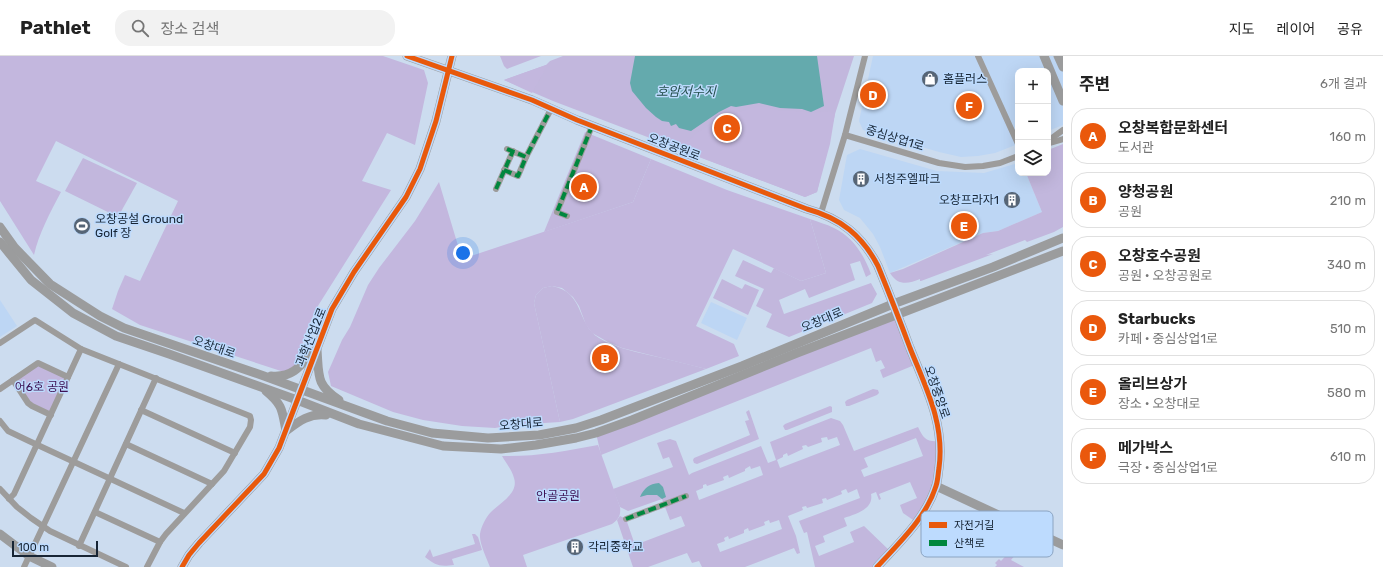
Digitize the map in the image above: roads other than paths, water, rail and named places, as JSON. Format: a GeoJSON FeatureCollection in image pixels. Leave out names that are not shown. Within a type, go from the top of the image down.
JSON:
{"type":"FeatureCollection","features":[{"type":"Feature","properties":{"kind":"main road","name":"오창공원로"},"geometry":{"type":"LineString","coordinates":[[407,56],[532,100],[592,126],[807,209],[821,213],[852,231],[868,247],[878,266],[893,304]]}},
{"type":"Feature","properties":{"kind":"main road","name":"과학산업2로"},"geometry":{"type":"LineString","coordinates":[[182,567],[189,555],[199,543],[264,474],[279,448],[332,310],[354,272],[399,208],[420,169],[436,121],[452,56]]}},
{"type":"Feature","properties":{"kind":"main road"},"geometry":{"type":"LineString","coordinates":[[1044,56],[1063,101]]}},
{"type":"Feature","properties":{"kind":"main road"},"geometry":{"type":"LineString","coordinates":[[1058,56],[1063,68]]}},
{"type":"Feature","properties":{"kind":"main road","name":"오창대로"},"geometry":{"type":"LineString","coordinates":[[0,227],[15,248],[50,284],[100,316],[129,329],[399,425],[446,435],[495,438],[515,438],[551,433],[601,420],[641,406],[893,304],[993,267],[1063,238]]}},
{"type":"Feature","properties":{"kind":"main road","name":"오창대로"},"geometry":{"type":"LineString","coordinates":[[0,242],[32,280],[72,313],[116,336],[297,400],[359,424],[443,446],[501,449],[536,445],[583,436],[610,428],[1063,250]]}},
{"type":"Feature","properties":{"kind":"main road","name":"오창중앙로"},"geometry":{"type":"LineString","coordinates":[[893,304],[937,419],[940,441],[940,457],[936,486],[923,511]]}},
{"type":"Feature","properties":{"kind":"main road"},"geometry":{"type":"LineString","coordinates":[[264,376],[278,377],[294,371],[301,366],[317,346]]}},
{"type":"Feature","properties":{"kind":"main road"},"geometry":{"type":"LineString","coordinates":[[317,346],[321,384],[330,394],[352,409]]}},
{"type":"Feature","properties":{"kind":"main road"},"geometry":{"type":"LineString","coordinates":[[262,388],[281,406],[286,430],[308,416],[318,414],[337,416]]}},
{"type":"Feature","properties":{"kind":"main road"},"geometry":{"type":"LineString","coordinates":[[936,486],[990,511]]}},
{"type":"Feature","properties":{"kind":"main road","name":"오창중앙로"},"geometry":{"type":"LineString","coordinates":[[877,567],[918,521],[921,515]]}},
{"type":"Feature","properties":{"kind":"main road"},"geometry":{"type":"LineString","coordinates":[[0,534],[29,556],[52,567]]}},
{"type":"Feature","properties":{"kind":"main road"},"geometry":{"type":"LineString","coordinates":[[1053,540],[1063,545]]}},
{"type":"Feature","properties":{"kind":"street"},"geometry":{"type":"LineString","coordinates":[[821,213],[845,135],[865,56]]}},
{"type":"Feature","properties":{"kind":"street"},"geometry":{"type":"LineString","coordinates":[[978,56],[1016,140]]}},
{"type":"Feature","properties":{"kind":"street"},"geometry":{"type":"LineString","coordinates":[[504,170],[518,176],[526,157],[551,109]]}},
{"type":"Feature","properties":{"kind":"street"},"geometry":{"type":"LineString","coordinates":[[566,216],[556,212],[592,126]]}},
{"type":"Feature","properties":{"kind":"street"},"geometry":{"type":"LineString","coordinates":[[1050,140],[1063,130]]}},
{"type":"Feature","properties":{"kind":"street","name":"중심상업1로"},"geometry":{"type":"LineString","coordinates":[[845,135],[939,163],[965,167],[1000,163],[1015,157]]}},
{"type":"Feature","properties":{"kind":"street"},"geometry":{"type":"LineString","coordinates":[[1051,141],[1063,139]]}},
{"type":"Feature","properties":{"kind":"street"},"geometry":{"type":"LineString","coordinates":[[496,189],[510,150],[526,157]]}},
{"type":"Feature","properties":{"kind":"street"},"geometry":{"type":"LineString","coordinates":[[0,343],[34,320],[81,349],[250,416],[250,427],[224,470],[184,513],[160,542],[147,567]]}},
{"type":"Feature","properties":{"kind":"street"},"geometry":{"type":"LineString","coordinates":[[9,499],[14,494],[81,349]]}},
{"type":"Feature","properties":{"kind":"street"},"geometry":{"type":"LineString","coordinates":[[0,389],[38,364],[68,377]]}},
{"type":"Feature","properties":{"kind":"street"},"geometry":{"type":"LineString","coordinates":[[24,567],[119,364]]}},
{"type":"Feature","properties":{"kind":"street"},"geometry":{"type":"LineString","coordinates":[[79,546],[156,378]]}},
{"type":"Feature","properties":{"kind":"street"},"geometry":{"type":"LineString","coordinates":[[13,380],[28,403],[51,415]]}},
{"type":"Feature","properties":{"kind":"street"},"geometry":{"type":"LineString","coordinates":[[141,410],[235,453]]}},
{"type":"Feature","properties":{"kind":"street"},"geometry":{"type":"LineString","coordinates":[[0,421],[8,431],[184,513]]}},
{"type":"Feature","properties":{"kind":"street"},"geometry":{"type":"LineString","coordinates":[[126,444],[212,484]]}},
{"type":"Feature","properties":{"kind":"street"},"geometry":{"type":"LineString","coordinates":[[0,489],[30,518],[43,527],[79,546],[126,567]]}},
{"type":"Feature","properties":{"kind":"street"},"geometry":{"type":"LineString","coordinates":[[626,519],[686,496]]}},
{"type":"Feature","properties":{"kind":"street"},"geometry":{"type":"LineString","coordinates":[[95,512],[160,542]]}},
{"type":"Feature","properties":{"kind":"water","name":"호암저수지"},"geometry":{"type":"Polygon","coordinates":[[[635,56],[817,56],[824,106],[811,112],[802,109],[780,108],[759,103],[736,107],[731,106],[719,112],[691,131],[679,128],[676,124],[671,126],[669,122],[662,121],[656,117],[646,108],[632,91],[630,83],[635,56]]]}},
{"type":"Feature","properties":{"kind":"water"},"geometry":{"type":"Polygon","coordinates":[[[659,483],[663,487],[666,497],[662,499],[657,495],[647,495],[640,497],[647,487],[652,484],[659,483]]]}},
{"type":"Feature","properties":{"kind":"place","name":"홈플러스"},"geometry":{"type":"Point","coordinates":[930,79]}},
{"type":"Feature","properties":{"kind":"place","name":"Starbucks"},"geometry":{"type":"Point","coordinates":[873,95]}},
{"type":"Feature","properties":{"kind":"place","name":"메가박스"},"geometry":{"type":"Point","coordinates":[969,106]}},
{"type":"Feature","properties":{"kind":"place","name":"오창호수공원"},"geometry":{"type":"Point","coordinates":[727,128]}},
{"type":"Feature","properties":{"kind":"place","name":"서청주엘파크"},"geometry":{"type":"Point","coordinates":[861,179]}},
{"type":"Feature","properties":{"kind":"place","name":"오창복합문화센터"},"geometry":{"type":"Point","coordinates":[584,187]}},
{"type":"Feature","properties":{"kind":"place","name":"오창프라자1"},"geometry":{"type":"Point","coordinates":[1012,200]}},
{"type":"Feature","properties":{"kind":"place","name":"오창공설 Ground Golf 장"},"geometry":{"type":"Point","coordinates":[82,226]}},
{"type":"Feature","properties":{"kind":"place","name":"올리브상가"},"geometry":{"type":"Point","coordinates":[964,226]}},
{"type":"Feature","properties":{"kind":"place","name":"양청공원"},"geometry":{"type":"Point","coordinates":[605,358]}},
{"type":"Feature","properties":{"kind":"place","name":"각리중학교"},"geometry":{"type":"Point","coordinates":[575,547]}},
{"type":"Feature","properties":{"kind":"park label","name":"어6호 공원"},"geometry":{"type":"Point","coordinates":[42,387]}},
{"type":"Feature","properties":{"kind":"park label","name":"안골공원"},"geometry":{"type":"Point","coordinates":[558,496]}}]}
